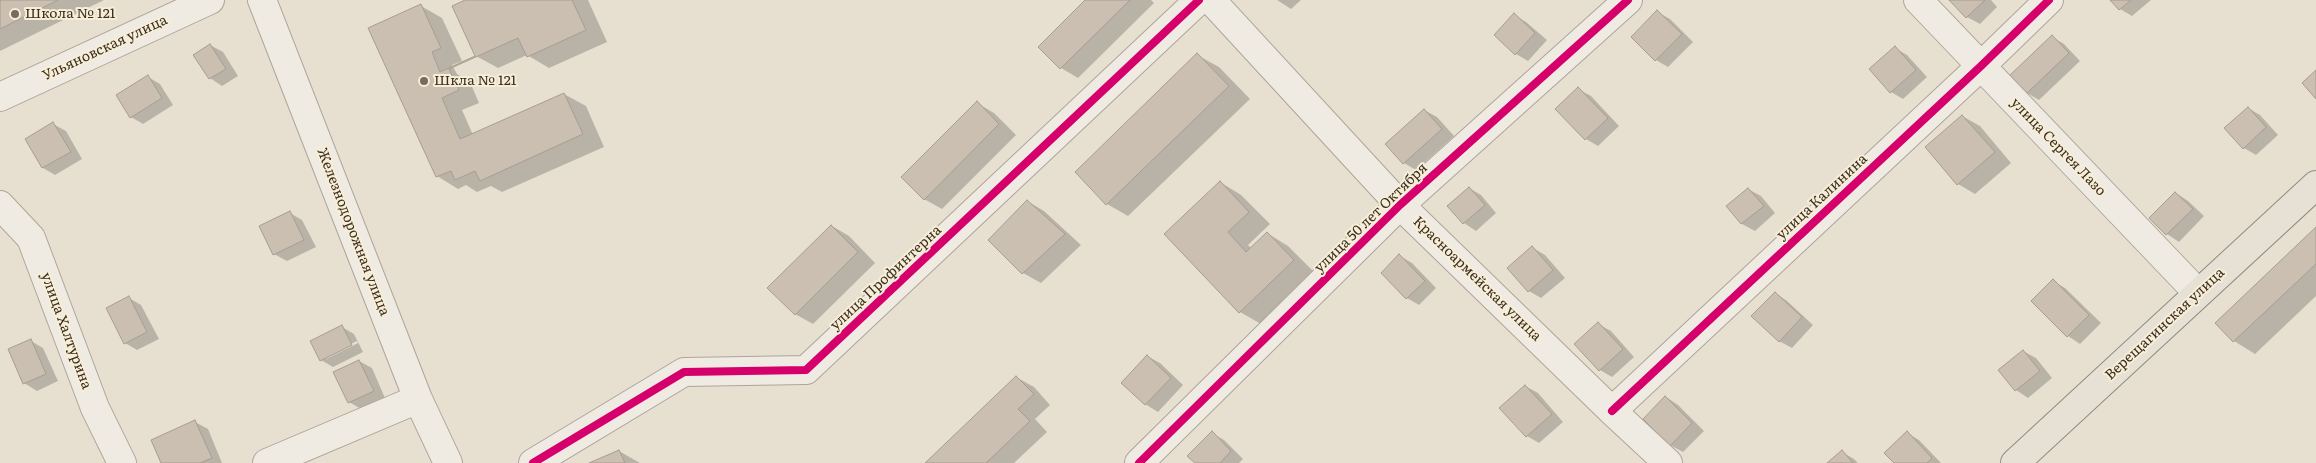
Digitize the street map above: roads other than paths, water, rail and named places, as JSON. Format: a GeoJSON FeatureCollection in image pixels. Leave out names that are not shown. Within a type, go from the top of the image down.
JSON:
{"type":"FeatureCollection","features":[{"type":"Feature","properties":{"kind":"main road","name":"Верещагинская улица"},"geometry":{"type":"LineString","coordinates":[[2015,463],[2316,185]]}},
{"type":"Feature","properties":{"kind":"street","name":"Ульяновская улица"},"geometry":{"type":"LineString","coordinates":[[0,97],[210,0]]}},
{"type":"Feature","properties":{"kind":"street","name":"Железнодорожная улица"},"geometry":{"type":"LineString","coordinates":[[262,0],[418,399],[448,463]]}},
{"type":"Feature","properties":{"kind":"street","name":"улица Профинтерна"},"geometry":{"type":"LineString","coordinates":[[533,463],[684,372],[806,370],[1199,0]]}},
{"type":"Feature","properties":{"kind":"street","name":"Красноармейская улица"},"geometry":{"type":"LineString","coordinates":[[1211,0],[1400,205],[1612,412],[1668,463]]}},
{"type":"Feature","properties":{"kind":"street","name":"улица 50 лет Октября"},"geometry":{"type":"LineString","coordinates":[[1139,463],[1400,205],[1628,0]]}},
{"type":"Feature","properties":{"kind":"street","name":"улица Сергея Лазо"},"geometry":{"type":"LineString","coordinates":[[1918,0],[2198,293]]}},
{"type":"Feature","properties":{"kind":"street","name":"улица Калинина"},"geometry":{"type":"LineString","coordinates":[[1612,412],[2049,0]]}},
{"type":"Feature","properties":{"kind":"street","name":"улица Халтурина"},"geometry":{"type":"LineString","coordinates":[[0,205],[31,238],[95,408],[122,463]]}},
{"type":"Feature","properties":{"kind":"street"},"geometry":{"type":"LineString","coordinates":[[267,463],[418,399]]}},
{"type":"Feature","properties":{"kind":"place","name":"Школа № 121"},"geometry":{"type":"Point","coordinates":[15,14]}},
{"type":"Feature","properties":{"kind":"place","name":"Шкла № 121"},"geometry":{"type":"Point","coordinates":[424,81]}}]}
